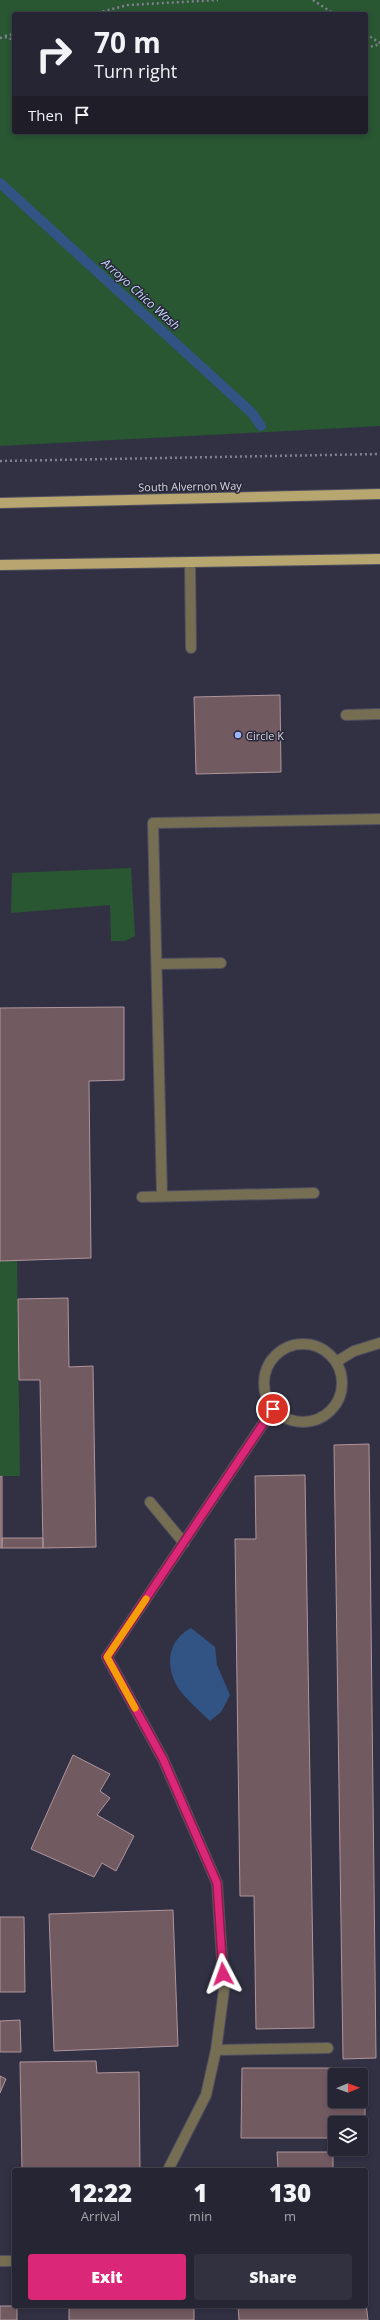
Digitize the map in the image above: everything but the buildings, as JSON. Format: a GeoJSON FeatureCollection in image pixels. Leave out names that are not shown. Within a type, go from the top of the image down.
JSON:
{"type":"FeatureCollection","features":[{"type":"Feature","properties":{"kind":"main road","name":"South Alvernon Way"},"geometry":{"type":"LineString","coordinates":[[0,503],[380,494]]}},
{"type":"Feature","properties":{"kind":"main road"},"geometry":{"type":"LineString","coordinates":[[0,566],[380,559]]}},
{"type":"Feature","properties":{"kind":"lane"},"geometry":{"type":"LineString","coordinates":[[190,562],[191,648]]}},
{"type":"Feature","properties":{"kind":"lane"},"geometry":{"type":"LineString","coordinates":[[346,715],[380,714]]}},
{"type":"Feature","properties":{"kind":"lane"},"geometry":{"type":"LineString","coordinates":[[162,1196],[153,823],[380,819]]}},
{"type":"Feature","properties":{"kind":"lane"},"geometry":{"type":"LineString","coordinates":[[156,964],[221,963]]}},
{"type":"Feature","properties":{"kind":"lane"},"geometry":{"type":"LineString","coordinates":[[142,1197],[314,1193]]}},
{"type":"Feature","properties":{"kind":"lane"},"geometry":{"type":"LineString","coordinates":[[336,1362],[354,1351],[380,1343]]}},
{"type":"Feature","properties":{"kind":"lane"},"geometry":{"type":"LineString","coordinates":[[301,1344],[320,1347],[336,1362],[341,1375],[342,1391],[335,1406],[324,1417],[307,1422],[292,1421],[273,1409],[265,1394],[263,1384],[266,1370],[271,1360],[286,1347],[301,1344]]}},
{"type":"Feature","properties":{"kind":"lane"},"geometry":{"type":"LineString","coordinates":[[169,2168],[206,2095],[216,2050],[224,1990],[217,1883],[163,1759],[107,1657],[273,1409]]}},
{"type":"Feature","properties":{"kind":"lane"},"geometry":{"type":"LineString","coordinates":[[150,1502],[184,1543]]}},
{"type":"Feature","properties":{"kind":"lane"},"geometry":{"type":"LineString","coordinates":[[216,2050],[328,2048]]}},
{"type":"Feature","properties":{"kind":"lane"},"geometry":{"type":"LineString","coordinates":[[0,2261],[12,2261]]}},
{"type":"Feature","properties":{"kind":"path"},"geometry":{"type":"LineString","coordinates":[[100,12],[128,5],[218,0]]}},
{"type":"Feature","properties":{"kind":"path"},"geometry":{"type":"LineString","coordinates":[[313,0],[331,12]]}},
{"type":"Feature","properties":{"kind":"path"},"geometry":{"type":"LineString","coordinates":[[0,38],[12,35]]}},
{"type":"Feature","properties":{"kind":"path"},"geometry":{"type":"LineString","coordinates":[[368,35],[380,44]]}},
{"type":"Feature","properties":{"kind":"path"},"geometry":{"type":"LineString","coordinates":[[5,37],[12,39]]}},
{"type":"Feature","properties":{"kind":"path"},"geometry":{"type":"LineString","coordinates":[[368,47],[380,44]]}},
{"type":"Feature","properties":{"kind":"path"},"geometry":{"type":"LineString","coordinates":[[0,461],[380,454]]}},
{"type":"Feature","properties":{"kind":"green space"},"geometry":{"type":"Polygon","coordinates":[[[0,0],[380,0],[380,426],[0,446],[0,0]]]}},
{"type":"Feature","properties":{"kind":"green space"},"geometry":{"type":"Polygon","coordinates":[[[131,868],[135,936],[125,941],[111,941],[110,905],[11,913],[12,873],[131,868]]]}},
{"type":"Feature","properties":{"kind":"green space"},"geometry":{"type":"Polygon","coordinates":[[[17,1260],[20,1476],[0,1476],[0,1261],[17,1260]]]}},
{"type":"Feature","properties":{"kind":"water"},"geometry":{"type":"Polygon","coordinates":[[[191,1628],[215,1647],[217,1665],[230,1695],[221,1712],[210,1721],[179,1689],[171,1668],[171,1652],[174,1645],[184,1633],[191,1628]]]}},
{"type":"Feature","properties":{"kind":"waterway","name":"Arroyo Chico Wash"},"geometry":{"type":"LineString","coordinates":[[0,183],[252,413],[261,426]]}},
{"type":"Feature","properties":{"kind":"slow traffic"},"geometry":{"type":"LineString","coordinates":[[135,1708],[107,1657],[146,1599]]}},
{"type":"Feature","properties":{"kind":"place","name":"Circle K"},"geometry":{"type":"Point","coordinates":[238,735]}},
{"type":"Feature","properties":{"kind":"route"},"geometry":{"type":"LineString","coordinates":[[223,1974],[217,1883],[163,1759],[107,1657],[273,1409]]}}]}
